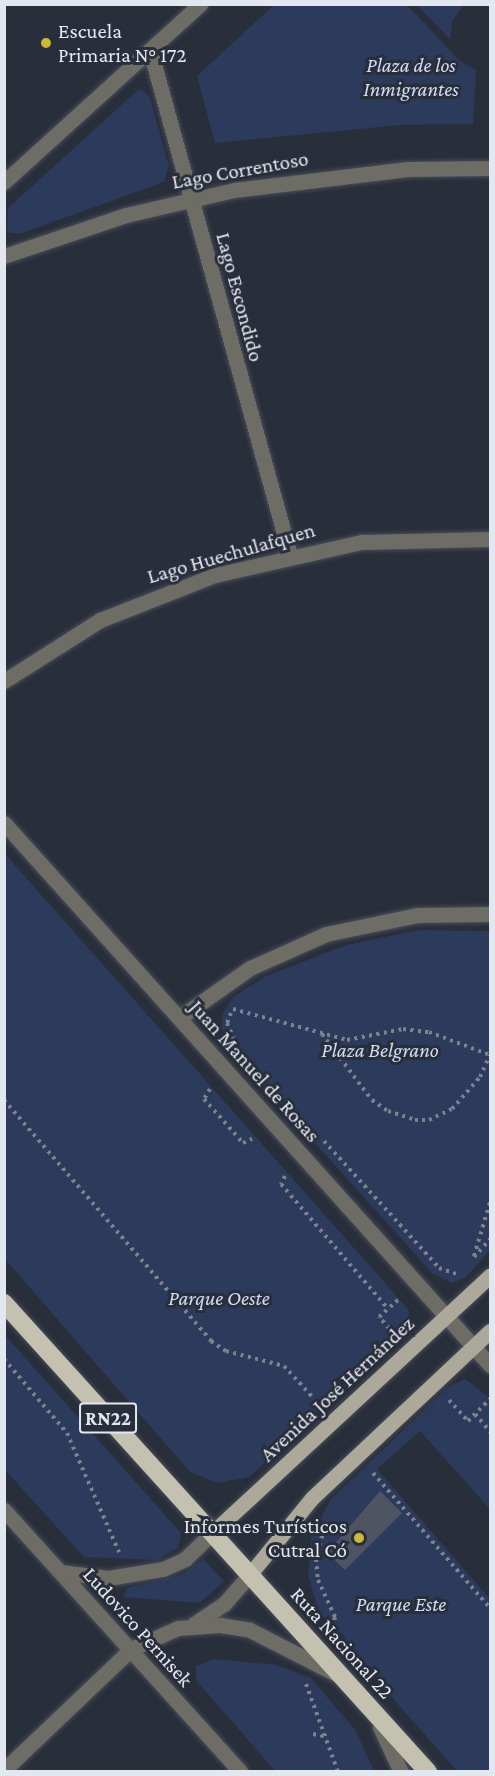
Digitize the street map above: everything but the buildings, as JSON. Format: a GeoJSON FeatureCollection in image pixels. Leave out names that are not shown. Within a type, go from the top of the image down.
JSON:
{"type":"FeatureCollection","features":[{"type":"Feature","properties":{"kind":"highway","name":"Ruta Nacional 22"},"geometry":{"type":"LineString","coordinates":[[4,1303],[428,1772]]}},
{"type":"Feature","properties":{"kind":"main road","name":"Avenida José Hernández"},"geometry":{"type":"LineString","coordinates":[[212,1533],[490,1276]]}},
{"type":"Feature","properties":{"kind":"main road"},"geometry":{"type":"LineString","coordinates":[[250,1574],[312,1498],[490,1331]]}},
{"type":"Feature","properties":{"kind":"street"},"geometry":{"type":"LineString","coordinates":[[4,183],[200,4]]}},
{"type":"Feature","properties":{"kind":"street","name":"Lago Escondido"},"geometry":{"type":"LineString","coordinates":[[150,50],[290,555]]}},
{"type":"Feature","properties":{"kind":"street","name":"Lago Correntoso"},"geometry":{"type":"LineString","coordinates":[[4,256],[126,215],[191,199],[327,177],[490,168]]}},
{"type":"Feature","properties":{"kind":"street","name":"Lago Huechulafquen"},"geometry":{"type":"LineString","coordinates":[[4,681],[62,642],[139,602],[290,555],[398,538],[490,538]]}},
{"type":"Feature","properties":{"kind":"street","name":"Juan Manuel de Rosas"},"geometry":{"type":"LineString","coordinates":[[4,823],[490,1365]]}},
{"type":"Feature","properties":{"kind":"street"},"geometry":{"type":"LineString","coordinates":[[179,1018],[250,968],[326,934],[407,917],[490,914]]}},
{"type":"Feature","properties":{"kind":"street","name":"Ludovico Pernisek"},"geometry":{"type":"LineString","coordinates":[[4,1510],[241,1772]]}},
{"type":"Feature","properties":{"kind":"street"},"geometry":{"type":"LineString","coordinates":[[61,1572],[98,1579],[162,1569],[185,1559],[212,1533]]}},
{"type":"Feature","properties":{"kind":"street"},"geometry":{"type":"LineString","coordinates":[[192,1626],[219,1608],[250,1574]]}},
{"type":"Feature","properties":{"kind":"street"},"geometry":{"type":"LineString","coordinates":[[4,1770],[131,1649],[153,1637],[192,1626],[235,1626],[264,1634],[344,1679]]}},
{"type":"Feature","properties":{"kind":"street"},"geometry":{"type":"LineString","coordinates":[[363,1699],[401,1772]]}},
{"type":"Feature","properties":{"kind":"path"},"geometry":{"type":"LineString","coordinates":[[237,1003],[227,1023],[238,1045]]}},
{"type":"Feature","properties":{"kind":"path"},"geometry":{"type":"LineString","coordinates":[[233,1009],[322,1034],[360,1040],[415,1030],[490,1055],[480,1077],[452,1109],[429,1120],[415,1120],[388,1111],[372,1100],[322,1034]]}},
{"type":"Feature","properties":{"kind":"path"},"geometry":{"type":"LineString","coordinates":[[204,1083],[212,1091],[204,1099],[243,1143],[250,1136],[258,1145]]}},
{"type":"Feature","properties":{"kind":"path"},"geometry":{"type":"LineString","coordinates":[[4,1100],[211,1341],[226,1352],[290,1370],[324,1412]]}},
{"type":"Feature","properties":{"kind":"path"},"geometry":{"type":"LineString","coordinates":[[315,1131],[443,1272],[453,1275],[464,1268]]}},
{"type":"Feature","properties":{"kind":"path"},"geometry":{"type":"LineString","coordinates":[[280,1170],[287,1178],[281,1184],[388,1309]]}},
{"type":"Feature","properties":{"kind":"path"},"geometry":{"type":"LineString","coordinates":[[474,1257],[490,1202]]}},
{"type":"Feature","properties":{"kind":"path"},"geometry":{"type":"LineString","coordinates":[[469,1263],[490,1239]]}},
{"type":"Feature","properties":{"kind":"path"},"geometry":{"type":"LineString","coordinates":[[400,1341],[379,1317],[401,1297]]}},
{"type":"Feature","properties":{"kind":"path"},"geometry":{"type":"LineString","coordinates":[[4,1359],[71,1440],[122,1560]]}},
{"type":"Feature","properties":{"kind":"path"},"geometry":{"type":"LineString","coordinates":[[439,1404],[453,1391]]}},
{"type":"Feature","properties":{"kind":"path"},"geometry":{"type":"LineString","coordinates":[[446,1397],[468,1420],[490,1399]]}},
{"type":"Feature","properties":{"kind":"path"},"geometry":{"type":"LineString","coordinates":[[475,1414],[490,1431]]}},
{"type":"Feature","properties":{"kind":"path"},"geometry":{"type":"LineString","coordinates":[[362,1476],[373,1465]]}},
{"type":"Feature","properties":{"kind":"path"},"geometry":{"type":"LineString","coordinates":[[369,1469],[490,1608]]}},
{"type":"Feature","properties":{"kind":"path"},"geometry":{"type":"LineString","coordinates":[[332,1630],[335,1617],[318,1580],[316,1559],[319,1538],[333,1509]]}},
{"type":"Feature","properties":{"kind":"path"},"geometry":{"type":"LineString","coordinates":[[300,1673],[329,1737],[339,1772]]}},
{"type":"Feature","properties":{"kind":"path"},"geometry":{"type":"LineString","coordinates":[[313,1734],[329,1737]]}},
{"type":"Feature","properties":{"kind":"green space","name":"Plaza de los Inmigrantes"},"geometry":{"type":"Polygon","coordinates":[[[275,4],[407,5],[460,61],[476,70],[473,124],[400,125],[215,143],[197,76],[275,4]]]}},
{"type":"Feature","properties":{"kind":"green space","name":"Plaza de los Inmigrantes"},"geometry":{"type":"Polygon","coordinates":[[[417,5],[464,5],[452,21],[450,39],[417,5]]]}},
{"type":"Feature","properties":{"kind":"green space"},"geometry":{"type":"Polygon","coordinates":[[[139,89],[149,95],[169,166],[164,182],[19,234],[7,232],[8,208],[139,89]]]}},
{"type":"Feature","properties":{"kind":"green space","name":"Parque Oeste"},"geometry":{"type":"Polygon","coordinates":[[[5,854],[409,1310],[408,1331],[400,1341],[249,1477],[218,1483],[190,1472],[5,1259],[5,854]]]}},
{"type":"Feature","properties":{"kind":"green space","name":"Plaza Belgrano"},"geometry":{"type":"Polygon","coordinates":[[[419,930],[490,931],[490,1250],[465,1278],[452,1283],[433,1274],[233,1052],[221,1029],[223,1013],[233,997],[266,976],[346,945],[419,930]]]}},
{"type":"Feature","properties":{"kind":"green space"},"geometry":{"type":"Polygon","coordinates":[[[5,1335],[181,1533],[179,1547],[157,1560],[84,1557],[5,1470],[5,1335]]]}},
{"type":"Feature","properties":{"kind":"green space","name":"Parque Este"},"geometry":{"type":"Polygon","coordinates":[[[465,1379],[490,1398],[490,1509],[420,1431],[377,1469],[490,1599],[490,1771],[458,1772],[332,1630],[317,1606],[308,1575],[312,1532],[332,1498],[448,1387],[465,1379]]]}},
{"type":"Feature","properties":{"kind":"green space"},"geometry":{"type":"Polygon","coordinates":[[[203,1559],[224,1581],[200,1603],[123,1597],[127,1588],[181,1575],[203,1559]]]}},
{"type":"Feature","properties":{"kind":"green space"},"geometry":{"type":"Polygon","coordinates":[[[214,1659],[277,1665],[311,1678],[356,1731],[374,1771],[275,1771],[196,1680],[196,1666],[214,1659]]]}},
{"type":"Feature","properties":{"kind":"place","name":"Escuela Primaria N° 172"},"geometry":{"type":"Point","coordinates":[46,43]}},
{"type":"Feature","properties":{"kind":"place","name":"Informes Turísticos Cutral Có"},"geometry":{"type":"Point","coordinates":[359,1538]}}]}
